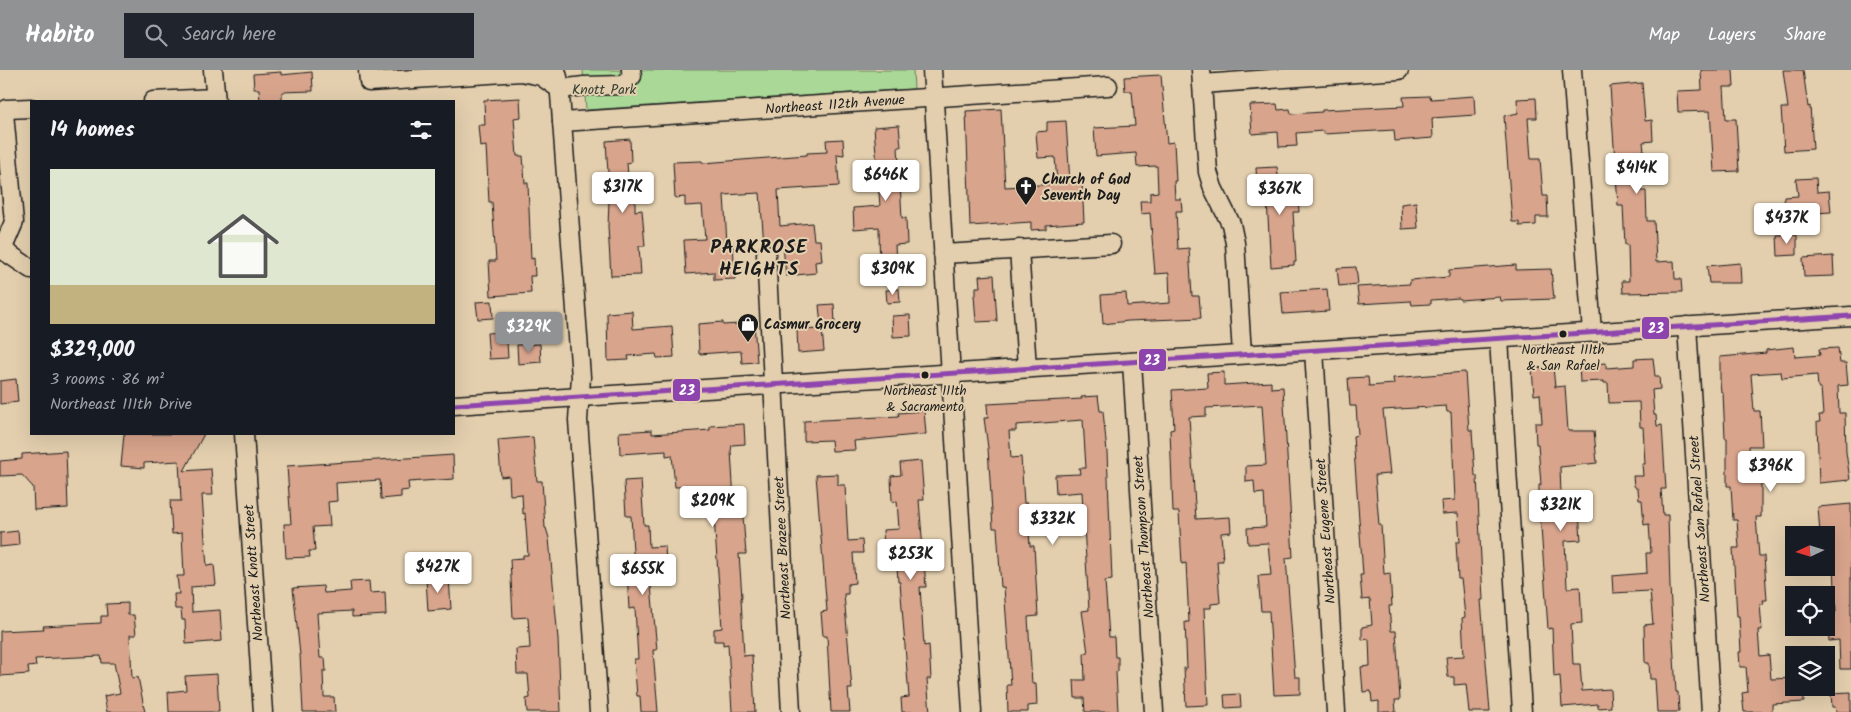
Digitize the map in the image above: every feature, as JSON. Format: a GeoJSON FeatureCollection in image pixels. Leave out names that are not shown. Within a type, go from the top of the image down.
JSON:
{"type":"FeatureCollection","features":[{"type":"Feature","properties":{"kind":"street"},"geometry":{"type":"LineString","coordinates":[[213,70],[215,100]]}},
{"type":"Feature","properties":{"kind":"street"},"geometry":{"type":"LineString","coordinates":[[556,70],[560,89],[581,378],[578,420],[599,712]]}},
{"type":"Feature","properties":{"kind":"street"},"geometry":{"type":"LineString","coordinates":[[368,76],[521,72],[540,76],[560,89],[624,84],[632,76],[631,70]]}},
{"type":"Feature","properties":{"kind":"street"},"geometry":{"type":"LineString","coordinates":[[932,70],[972,712]]}},
{"type":"Feature","properties":{"kind":"street"},"geometry":{"type":"LineString","coordinates":[[1242,354],[1235,242],[1231,224],[1212,188],[1208,172],[1201,77],[1399,70]]}},
{"type":"Feature","properties":{"kind":"street"},"geometry":{"type":"LineString","coordinates":[[1572,70],[1592,332]]}},
{"type":"Feature","properties":{"kind":"street","name":"Northeast 112th Avenue"},"geometry":{"type":"LineString","coordinates":[[562,122],[1108,86]]}},
{"type":"Feature","properties":{"kind":"street"},"geometry":{"type":"LineString","coordinates":[[30,108],[7,109],[4,114],[14,222],[1,249],[30,269]]}},
{"type":"Feature","properties":{"kind":"street"},"geometry":{"type":"LineString","coordinates":[[943,254],[1111,244]]}},
{"type":"Feature","properties":{"kind":"street"},"geometry":{"type":"LineString","coordinates":[[1019,249],[1027,368]]}},
{"type":"Feature","properties":{"kind":"street","name":"Northeast Brazee Street"},"geometry":{"type":"LineString","coordinates":[[766,254],[791,712]]}},
{"type":"Feature","properties":{"kind":"street"},"geometry":{"type":"LineString","coordinates":[[455,405],[1851,316]]}},
{"type":"Feature","properties":{"kind":"street","name":"Northeast San Rafael Street"},"geometry":{"type":"LineString","coordinates":[[1687,326],[1711,712]]}},
{"type":"Feature","properties":{"kind":"street"},"geometry":{"type":"LineString","coordinates":[[1499,338],[1522,712]]}},
{"type":"Feature","properties":{"kind":"street","name":"Northeast Eugene Street"},"geometry":{"type":"LineString","coordinates":[[1314,350],[1336,712]]}},
{"type":"Feature","properties":{"kind":"street","name":"Northeast Thompson Street"},"geometry":{"type":"LineString","coordinates":[[1132,362],[1154,712]]}},
{"type":"Feature","properties":{"kind":"street","name":"Northeast Knott Street"},"geometry":{"type":"LineString","coordinates":[[244,435],[263,712]]}},
{"type":"Feature","properties":{"kind":"green space","name":"Knott Park"},"geometry":{"type":"Polygon","coordinates":[[[583,70],[913,70],[914,89],[586,110],[583,70]]]}},
{"type":"Feature","properties":{"kind":"building"},"geometry":{"type":"Polygon","coordinates":[[[1701,70],[1733,70],[1734,87],[1724,87],[1726,119],[1736,119],[1739,171],[1714,172],[1710,111],[1678,112],[1677,91],[1702,90],[1701,70]]]}},
{"type":"Feature","properties":{"kind":"building"},"geometry":{"type":"Polygon","coordinates":[[[1783,70],[1803,70],[1808,107],[1810,106],[1813,149],[1784,151],[1781,108],[1788,108],[1783,70]]]}},
{"type":"Feature","properties":{"kind":"building"},"geometry":{"type":"Polygon","coordinates":[[[281,72],[281,75],[312,72],[313,91],[282,92],[282,100],[260,100],[259,89],[254,89],[253,74],[281,72]]]}},
{"type":"Feature","properties":{"kind":"building"},"geometry":{"type":"Polygon","coordinates":[[[1161,75],[1167,143],[1174,142],[1175,199],[1181,199],[1182,211],[1176,211],[1178,249],[1189,248],[1192,296],[1199,296],[1201,318],[1103,324],[1101,295],[1126,293],[1127,306],[1170,303],[1169,273],[1155,274],[1150,213],[1141,214],[1140,201],[1150,201],[1150,193],[1158,192],[1157,166],[1137,167],[1136,153],[1096,156],[1094,128],[1135,126],[1132,91],[1125,91],[1124,77],[1161,75]]]}},
{"type":"Feature","properties":{"kind":"building"},"geometry":{"type":"Polygon","coordinates":[[[1642,83],[1645,121],[1652,120],[1653,141],[1643,142],[1644,151],[1636,152],[1638,191],[1646,191],[1647,221],[1654,221],[1656,262],[1674,261],[1675,279],[1681,279],[1682,292],[1623,293],[1622,281],[1629,281],[1628,245],[1625,245],[1623,206],[1618,206],[1610,86],[1642,83]]]}},
{"type":"Feature","properties":{"kind":"building"},"geometry":{"type":"Polygon","coordinates":[[[1430,96],[1431,99],[1474,96],[1475,115],[1432,118],[1433,138],[1395,141],[1394,130],[1324,134],[1323,131],[1296,133],[1297,146],[1279,147],[1278,132],[1252,134],[1250,105],[1277,104],[1278,110],[1290,109],[1291,114],[1322,112],[1322,110],[1404,106],[1403,97],[1430,96]]]}},
{"type":"Feature","properties":{"kind":"building"},"geometry":{"type":"Polygon","coordinates":[[[520,98],[521,117],[514,118],[517,156],[523,156],[525,183],[528,183],[531,259],[534,258],[535,276],[530,276],[531,293],[491,296],[489,261],[496,261],[492,202],[489,202],[486,146],[480,147],[478,125],[485,125],[484,100],[520,98]]]}},
{"type":"Feature","properties":{"kind":"building"},"geometry":{"type":"Polygon","coordinates":[[[1536,98],[1537,118],[1528,118],[1531,159],[1540,159],[1543,196],[1547,196],[1548,217],[1536,217],[1536,225],[1519,226],[1519,222],[1512,222],[1504,116],[1518,113],[1517,99],[1536,98]]]}},
{"type":"Feature","properties":{"kind":"building"},"geometry":{"type":"Polygon","coordinates":[[[1001,109],[1005,187],[1057,184],[1055,157],[1038,158],[1036,132],[1047,131],[1047,122],[1066,121],[1070,183],[1082,182],[1084,222],[1046,225],[1046,229],[1031,230],[1031,222],[970,226],[966,111],[1001,109]]]}},
{"type":"Feature","properties":{"kind":"building"},"geometry":{"type":"Polygon","coordinates":[[[899,125],[901,147],[898,147],[902,218],[906,218],[907,244],[895,245],[897,279],[880,280],[879,227],[854,229],[853,208],[880,206],[874,127],[899,125]]]}},
{"type":"Feature","properties":{"kind":"building"},"geometry":{"type":"Polygon","coordinates":[[[630,139],[631,162],[627,163],[629,190],[635,189],[635,211],[642,210],[645,246],[639,246],[641,275],[611,276],[608,227],[610,173],[608,173],[606,141],[630,139]]]}},
{"type":"Feature","properties":{"kind":"building"},"geometry":{"type":"Polygon","coordinates":[[[843,139],[844,155],[837,154],[839,186],[778,190],[780,226],[812,223],[814,240],[820,240],[822,261],[815,262],[816,273],[786,276],[783,246],[764,244],[760,193],[724,195],[727,243],[733,243],[735,279],[714,280],[714,272],[686,274],[684,240],[705,239],[702,205],[685,206],[685,197],[675,198],[673,162],[702,161],[703,163],[807,155],[807,153],[827,152],[826,140],[843,139]]]}},
{"type":"Feature","properties":{"kind":"building"},"geometry":{"type":"Polygon","coordinates":[[[1277,167],[1279,183],[1297,182],[1299,212],[1293,212],[1296,262],[1294,262],[1294,265],[1271,267],[1266,184],[1257,185],[1256,168],[1277,167]]]}},
{"type":"Feature","properties":{"kind":"building"},"geometry":{"type":"Polygon","coordinates":[[[1816,178],[1817,192],[1829,191],[1831,212],[1786,215],[1784,197],[1798,196],[1796,179],[1816,178]]]}},
{"type":"Feature","properties":{"kind":"building"},"geometry":{"type":"Polygon","coordinates":[[[1416,202],[1418,228],[1402,229],[1401,204],[1416,202]]]}},
{"type":"Feature","properties":{"kind":"building"},"geometry":{"type":"Polygon","coordinates":[[[1797,235],[1797,255],[1778,256],[1777,236],[1797,235]]]}},
{"type":"Feature","properties":{"kind":"building"},"geometry":{"type":"Polygon","coordinates":[[[1833,256],[1834,276],[1804,277],[1803,258],[1833,256]]]}},
{"type":"Feature","properties":{"kind":"building"},"geometry":{"type":"Polygon","coordinates":[[[1740,263],[1741,283],[1709,283],[1707,266],[1740,263]]]}},
{"type":"Feature","properties":{"kind":"building"},"geometry":{"type":"Polygon","coordinates":[[[1516,265],[1516,270],[1551,269],[1554,299],[1501,301],[1500,297],[1460,300],[1459,298],[1431,300],[1431,304],[1412,305],[1411,301],[1359,304],[1357,287],[1410,284],[1410,280],[1449,277],[1449,270],[1516,265]]]}},
{"type":"Feature","properties":{"kind":"building"},"geometry":{"type":"Polygon","coordinates":[[[1356,267],[1358,284],[1339,286],[1337,268],[1356,267]]]}},
{"type":"Feature","properties":{"kind":"building"},"geometry":{"type":"Polygon","coordinates":[[[994,275],[997,321],[976,322],[974,295],[976,295],[976,287],[980,287],[979,276],[994,275]]]}},
{"type":"Feature","properties":{"kind":"building"},"geometry":{"type":"Polygon","coordinates":[[[899,289],[900,302],[887,303],[886,290],[899,289]]]}},
{"type":"Feature","properties":{"kind":"building"},"geometry":{"type":"Polygon","coordinates":[[[1327,289],[1329,311],[1283,314],[1281,292],[1327,289]]]}},
{"type":"Feature","properties":{"kind":"building"},"geometry":{"type":"Polygon","coordinates":[[[492,301],[493,318],[478,319],[476,302],[492,301]]]}},
{"type":"Feature","properties":{"kind":"building"},"geometry":{"type":"Polygon","coordinates":[[[834,304],[835,324],[821,325],[819,305],[834,304]]]}},
{"type":"Feature","properties":{"kind":"building"},"geometry":{"type":"Polygon","coordinates":[[[632,311],[633,329],[672,326],[674,357],[657,358],[656,354],[628,356],[629,360],[608,361],[607,313],[632,311]]]}},
{"type":"Feature","properties":{"kind":"building"},"geometry":{"type":"Polygon","coordinates":[[[910,315],[911,336],[893,337],[892,316],[910,315]]]}},
{"type":"Feature","properties":{"kind":"building"},"geometry":{"type":"Polygon","coordinates":[[[723,322],[723,325],[754,323],[757,362],[742,363],[741,351],[699,354],[698,324],[723,322]]]}},
{"type":"Feature","properties":{"kind":"building"},"geometry":{"type":"Polygon","coordinates":[[[822,329],[824,351],[798,353],[797,330],[822,329]]]}},
{"type":"Feature","properties":{"kind":"building"},"geometry":{"type":"Polygon","coordinates":[[[501,332],[502,342],[507,341],[508,358],[489,359],[487,333],[501,332]]]}},
{"type":"Feature","properties":{"kind":"building"},"geometry":{"type":"Polygon","coordinates":[[[540,344],[541,362],[518,364],[517,345],[540,344]]]}},
{"type":"Feature","properties":{"kind":"building"},"geometry":{"type":"Polygon","coordinates":[[[1794,347],[1795,357],[1820,355],[1819,349],[1838,348],[1840,363],[1846,363],[1848,385],[1838,386],[1839,413],[1845,413],[1846,452],[1850,480],[1819,483],[1817,422],[1820,422],[1819,415],[1823,415],[1821,388],[1818,388],[1817,375],[1782,378],[1781,372],[1751,374],[1754,411],[1760,411],[1762,446],[1749,446],[1751,480],[1761,480],[1761,517],[1756,517],[1759,556],[1764,556],[1767,600],[1763,600],[1764,604],[1760,604],[1762,630],[1758,630],[1760,656],[1769,655],[1771,679],[1785,678],[1785,696],[1804,696],[1804,702],[1772,704],[1772,712],[1744,712],[1742,693],[1748,692],[1746,667],[1740,667],[1739,616],[1737,616],[1733,548],[1739,548],[1737,520],[1733,520],[1731,486],[1727,486],[1727,438],[1725,438],[1723,392],[1721,392],[1720,381],[1720,357],[1766,353],[1766,350],[1794,347]]]}},
{"type":"Feature","properties":{"kind":"building"},"geometry":{"type":"Polygon","coordinates":[[[1653,358],[1655,376],[1659,376],[1660,389],[1652,390],[1657,426],[1662,425],[1666,489],[1661,489],[1663,515],[1668,515],[1670,587],[1676,692],[1678,692],[1679,712],[1657,712],[1655,679],[1650,679],[1649,663],[1645,663],[1644,625],[1653,624],[1650,591],[1613,593],[1612,576],[1647,573],[1646,553],[1651,553],[1649,524],[1644,525],[1642,500],[1639,500],[1638,489],[1634,486],[1633,476],[1643,476],[1642,464],[1645,464],[1643,427],[1640,427],[1639,402],[1609,403],[1608,383],[1604,383],[1604,381],[1580,382],[1579,365],[1606,363],[1606,368],[1634,366],[1634,359],[1653,358]]]}},
{"type":"Feature","properties":{"kind":"building"},"geometry":{"type":"Polygon","coordinates":[[[1553,367],[1555,387],[1565,386],[1568,431],[1594,431],[1597,463],[1560,467],[1561,494],[1573,494],[1574,513],[1579,512],[1581,540],[1565,541],[1567,588],[1580,587],[1582,623],[1571,624],[1573,664],[1580,664],[1582,691],[1610,689],[1611,707],[1598,708],[1598,704],[1562,707],[1560,676],[1554,677],[1552,628],[1548,629],[1539,498],[1539,485],[1541,485],[1538,444],[1536,444],[1535,423],[1542,423],[1540,394],[1534,395],[1532,368],[1553,367]]]}},
{"type":"Feature","properties":{"kind":"building"},"geometry":{"type":"Polygon","coordinates":[[[1224,372],[1224,385],[1271,382],[1271,388],[1283,387],[1293,557],[1286,558],[1295,677],[1300,677],[1300,694],[1274,695],[1269,611],[1261,611],[1258,576],[1271,575],[1268,543],[1248,544],[1247,528],[1266,527],[1264,493],[1255,494],[1254,481],[1246,482],[1246,466],[1266,465],[1262,405],[1206,408],[1206,416],[1189,417],[1196,519],[1230,517],[1231,532],[1221,533],[1223,561],[1217,561],[1220,603],[1211,604],[1211,608],[1204,608],[1208,705],[1186,706],[1184,668],[1187,668],[1185,622],[1189,622],[1186,563],[1182,564],[1179,512],[1173,512],[1170,430],[1174,429],[1172,390],[1208,388],[1207,373],[1224,372]]]}},
{"type":"Feature","properties":{"kind":"building"},"geometry":{"type":"Polygon","coordinates":[[[1465,372],[1469,430],[1472,430],[1475,476],[1477,476],[1483,600],[1481,600],[1490,712],[1469,712],[1466,684],[1454,685],[1454,677],[1448,677],[1446,657],[1464,656],[1462,618],[1465,617],[1461,579],[1458,579],[1456,542],[1460,542],[1458,513],[1442,514],[1441,501],[1455,500],[1451,412],[1447,412],[1446,406],[1383,410],[1390,474],[1375,475],[1384,574],[1390,573],[1392,606],[1389,606],[1391,631],[1396,631],[1400,700],[1395,700],[1396,712],[1379,712],[1379,701],[1372,702],[1371,691],[1363,692],[1361,667],[1370,666],[1369,639],[1362,640],[1362,627],[1372,625],[1370,599],[1362,600],[1360,575],[1363,575],[1353,436],[1358,435],[1356,406],[1350,406],[1348,378],[1368,377],[1369,386],[1394,384],[1393,378],[1465,372]]]}},
{"type":"Feature","properties":{"kind":"building"},"geometry":{"type":"Polygon","coordinates":[[[16,379],[18,402],[0,404],[0,381],[16,379]]]}},
{"type":"Feature","properties":{"kind":"building"},"geometry":{"type":"Polygon","coordinates":[[[1098,396],[1100,411],[1103,411],[1107,452],[1112,580],[1105,581],[1109,637],[1114,637],[1115,657],[1118,657],[1118,671],[1116,672],[1118,712],[1085,712],[1084,698],[1075,698],[1074,680],[1085,680],[1084,653],[1088,653],[1082,611],[1089,610],[1082,492],[1056,494],[1055,475],[1080,474],[1079,468],[1086,468],[1083,420],[1016,425],[1016,431],[1009,431],[1011,458],[1021,457],[1024,503],[1027,503],[1030,546],[1034,546],[1038,616],[1028,617],[1032,684],[1036,683],[1037,705],[1028,706],[1028,712],[1008,712],[1007,685],[1011,685],[1004,587],[1001,587],[997,528],[993,528],[988,448],[984,418],[988,418],[987,404],[1082,399],[1081,397],[1098,396]]]}},
{"type":"Feature","properties":{"kind":"building"},"geometry":{"type":"Polygon","coordinates":[[[924,411],[926,434],[854,441],[855,450],[832,451],[831,440],[804,441],[804,421],[899,416],[898,413],[924,411]]]}},
{"type":"Feature","properties":{"kind":"building"},"geometry":{"type":"Polygon","coordinates":[[[744,424],[745,444],[732,445],[731,451],[735,517],[743,517],[746,554],[739,554],[744,656],[752,655],[755,712],[732,712],[728,644],[723,645],[723,641],[714,641],[714,629],[722,628],[712,490],[700,490],[700,486],[675,487],[672,455],[666,456],[666,451],[620,454],[619,432],[652,430],[652,434],[710,430],[710,426],[744,424]]]}},
{"type":"Feature","properties":{"kind":"building"},"geometry":{"type":"Polygon","coordinates":[[[124,435],[203,435],[184,471],[211,469],[213,495],[202,495],[207,566],[214,565],[216,585],[191,587],[192,612],[220,610],[222,641],[186,644],[185,620],[182,620],[181,609],[175,609],[174,594],[179,594],[177,576],[184,576],[182,533],[172,534],[170,501],[181,501],[179,461],[144,463],[144,468],[121,466],[124,435]]]}},
{"type":"Feature","properties":{"kind":"building"},"geometry":{"type":"Polygon","coordinates":[[[533,437],[537,481],[542,481],[545,528],[549,538],[558,639],[561,712],[527,712],[526,699],[530,698],[528,674],[517,674],[516,649],[530,648],[528,617],[513,618],[510,559],[523,558],[523,555],[528,555],[525,513],[523,514],[522,494],[510,495],[509,476],[501,477],[498,440],[533,437]]]}},
{"type":"Feature","properties":{"kind":"building"},"geometry":{"type":"Polygon","coordinates":[[[66,451],[68,508],[34,510],[33,487],[22,475],[0,476],[0,461],[22,459],[22,454],[66,451]]]}},
{"type":"Feature","properties":{"kind":"building"},"geometry":{"type":"Polygon","coordinates":[[[453,455],[454,479],[408,482],[409,490],[401,491],[401,497],[381,499],[380,480],[336,483],[337,501],[328,502],[330,526],[313,527],[315,551],[309,551],[310,557],[286,558],[284,524],[291,524],[287,466],[453,455]]]}},
{"type":"Feature","properties":{"kind":"building"},"geometry":{"type":"Polygon","coordinates":[[[921,461],[924,500],[919,500],[926,587],[920,587],[924,646],[929,645],[931,679],[927,679],[930,712],[902,712],[901,698],[909,697],[900,582],[898,582],[896,548],[884,549],[883,530],[899,529],[897,501],[892,502],[891,476],[901,475],[900,463],[921,461]]]}},
{"type":"Feature","properties":{"kind":"building"},"geometry":{"type":"Polygon","coordinates":[[[838,474],[838,485],[845,485],[848,541],[862,540],[863,553],[853,553],[855,583],[848,584],[848,594],[844,594],[852,689],[848,689],[850,712],[831,712],[827,636],[823,636],[821,612],[827,611],[816,475],[838,474]]]}},
{"type":"Feature","properties":{"kind":"building"},"geometry":{"type":"Polygon","coordinates":[[[641,480],[644,525],[648,525],[649,547],[665,546],[666,563],[649,564],[657,650],[653,650],[658,712],[641,712],[640,696],[637,696],[634,659],[638,659],[635,608],[629,609],[627,571],[634,570],[631,516],[626,516],[624,481],[641,480]]]}},
{"type":"Feature","properties":{"kind":"building"},"geometry":{"type":"Polygon","coordinates":[[[1851,504],[1851,669],[1840,669],[1839,640],[1829,641],[1829,636],[1835,636],[1835,526],[1819,526],[1818,507],[1851,504]]]}},
{"type":"Feature","properties":{"kind":"building"},"geometry":{"type":"Polygon","coordinates":[[[18,531],[19,545],[0,547],[0,533],[18,531]]]}},
{"type":"Feature","properties":{"kind":"building"},"geometry":{"type":"Polygon","coordinates":[[[449,577],[451,609],[428,611],[426,579],[449,577]]]}},
{"type":"Feature","properties":{"kind":"building"},"geometry":{"type":"Polygon","coordinates":[[[369,581],[370,593],[385,592],[386,615],[352,617],[352,611],[317,613],[320,658],[325,658],[326,671],[323,671],[324,697],[334,697],[335,712],[303,712],[300,655],[293,588],[323,586],[324,593],[351,591],[350,582],[369,581]]]}},
{"type":"Feature","properties":{"kind":"building"},"geometry":{"type":"Polygon","coordinates":[[[128,603],[128,615],[134,615],[136,635],[130,635],[132,678],[138,677],[145,712],[107,712],[104,696],[120,693],[114,663],[102,663],[101,656],[35,659],[36,666],[28,667],[29,674],[0,676],[0,631],[44,629],[43,626],[101,623],[101,616],[107,616],[106,604],[128,603]]]}},
{"type":"Feature","properties":{"kind":"building"},"geometry":{"type":"Polygon","coordinates":[[[217,674],[219,712],[169,712],[168,692],[186,690],[185,676],[217,674]]]}},
{"type":"Feature","properties":{"kind":"building"},"geometry":{"type":"Polygon","coordinates":[[[1851,692],[1851,712],[1836,712],[1835,707],[1832,707],[1831,696],[1835,696],[1835,693],[1851,692]]]}},
{"type":"Feature","properties":{"kind":"building"},"geometry":{"type":"Polygon","coordinates":[[[1240,694],[1241,707],[1225,708],[1224,695],[1240,694]]]}},
{"type":"Feature","properties":{"kind":"transit line","name":"23"},"geometry":{"type":"LineString","coordinates":[[455,405],[1851,316]]}},
{"type":"Feature","properties":{"kind":"place","name":"Church of God Seventh Day"},"geometry":{"type":"Point","coordinates":[1026,206]}},
{"type":"Feature","properties":{"kind":"place","name":"Northeast 111th & San Rafael"},"geometry":{"type":"Point","coordinates":[1563,334]}},
{"type":"Feature","properties":{"kind":"place","name":"Casmur Grocery"},"geometry":{"type":"Point","coordinates":[748,343]}},
{"type":"Feature","properties":{"kind":"place","name":"Northeast 111th & Sacramento"},"geometry":{"type":"Point","coordinates":[925,375]}},
{"type":"Feature","properties":{"kind":"district","name":"PARKROSE HEIGHTS"},"geometry":{"type":"Point","coordinates":[759,257]}}]}
